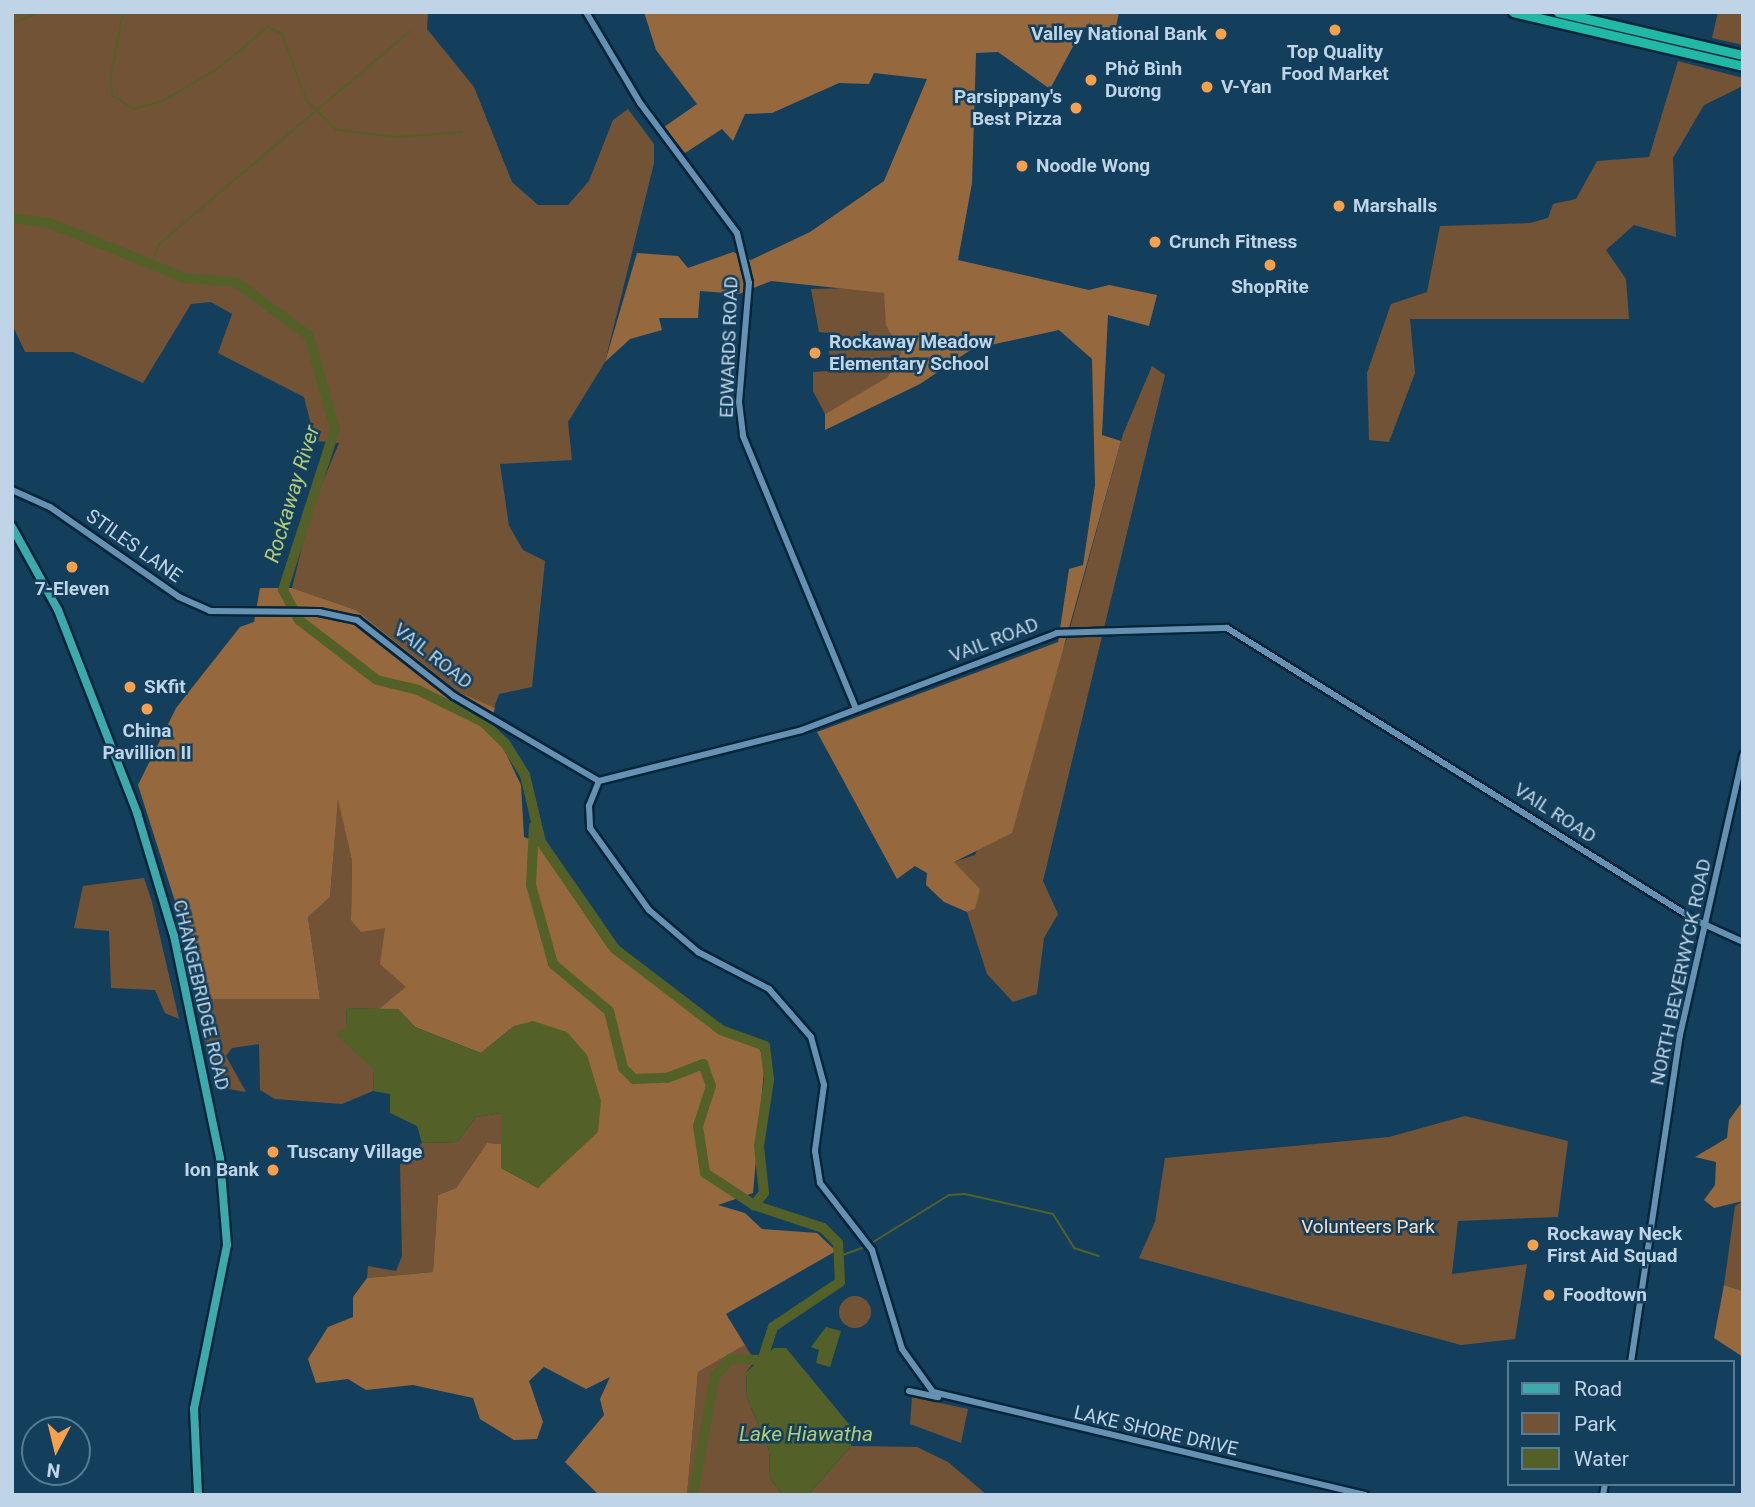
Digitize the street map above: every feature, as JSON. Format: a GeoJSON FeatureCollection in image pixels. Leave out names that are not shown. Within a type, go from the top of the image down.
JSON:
{"type":"FeatureCollection","features":[{"type":"Feature","properties":{"kind":"highway"},"geometry":{"type":"LineString","coordinates":[[1513,12],[1743,66]]}},
{"type":"Feature","properties":{"kind":"highway"},"geometry":{"type":"LineString","coordinates":[[1558,12],[1743,55]]}},
{"type":"Feature","properties":{"kind":"main road","name":"CHANGEBRIDGE ROAD"},"geometry":{"type":"LineString","coordinates":[[12,527],[58,610],[137,813],[174,936],[218,1146],[227,1245],[220,1302],[194,1409],[198,1495]]}},
{"type":"Feature","properties":{"kind":"street","name":"EDWARDS ROAD"},"geometry":{"type":"LineString","coordinates":[[586,12],[625,81],[722,205],[742,244],[749,283],[739,402],[743,436],[856,709]]}},
{"type":"Feature","properties":{"kind":"street","name":"STILES LANE"},"geometry":{"type":"LineString","coordinates":[[12,490],[69,520],[191,604],[233,614]]}},
{"type":"Feature","properties":{"kind":"street"},"geometry":{"type":"LineString","coordinates":[[12,498],[21,495]]}},
{"type":"Feature","properties":{"kind":"street","name":"VAIL ROAD"},"geometry":{"type":"LineString","coordinates":[[233,614],[311,612],[366,625],[454,696],[599,781],[802,730],[1076,629],[1227,628],[1706,926],[1743,942]]}},
{"type":"Feature","properties":{"kind":"street","name":"NORTH BEVERWYCK ROAD"},"geometry":{"type":"LineString","coordinates":[[1631,1360],[1677,1053],[1743,755]]}},
{"type":"Feature","properties":{"kind":"street"},"geometry":{"type":"LineString","coordinates":[[599,781],[589,806],[590,828],[649,910],[698,952],[769,989],[811,1037],[824,1085],[817,1175],[830,1202],[872,1250],[902,1349],[940,1398]]}},
{"type":"Feature","properties":{"kind":"street","name":"LAKE SHORE DRIVE"},"geometry":{"type":"LineString","coordinates":[[909,1391],[1365,1495]]}},
{"type":"Feature","properties":{"kind":"green space"},"geometry":{"type":"Polygon","coordinates":[[[12,12],[428,12],[427,29],[474,87],[512,182],[538,205],[568,205],[589,181],[613,120],[628,109],[654,144],[654,163],[605,362],[568,422],[572,460],[500,464],[509,526],[523,550],[545,561],[532,687],[499,694],[494,708],[459,692],[356,610],[292,588],[311,510],[339,443],[315,441],[304,397],[218,353],[232,314],[211,302],[191,304],[143,383],[73,352],[25,352],[12,324],[12,12]]]}},
{"type":"Feature","properties":{"kind":"green space"},"geometry":{"type":"Polygon","coordinates":[[[1718,12],[1743,12],[1743,45],[1712,38],[1718,12]]]}},
{"type":"Feature","properties":{"kind":"green space"},"geometry":{"type":"Polygon","coordinates":[[[1678,61],[1743,78],[1743,86],[1704,105],[1673,158],[1676,237],[1634,225],[1606,250],[1626,279],[1629,319],[1410,319],[1415,373],[1389,442],[1369,440],[1367,373],[1391,304],[1427,292],[1440,226],[1530,223],[1548,218],[1553,204],[1576,199],[1597,161],[1649,157],[1678,61]]]}},
{"type":"Feature","properties":{"kind":"green space"},"geometry":{"type":"Polygon","coordinates":[[[856,288],[884,293],[892,340],[901,353],[889,377],[825,414],[813,391],[813,372],[829,371],[829,333],[819,332],[811,289],[856,288]]]}},
{"type":"Feature","properties":{"kind":"green space"},"geometry":{"type":"Polygon","coordinates":[[[1152,366],[1165,375],[1043,881],[1058,914],[1044,938],[1037,994],[1013,1002],[987,974],[967,912],[975,909],[954,862],[975,855],[1067,639],[1123,434],[1152,366]]]}},
{"type":"Feature","properties":{"kind":"green space"},"geometry":{"type":"Polygon","coordinates":[[[338,796],[352,861],[351,920],[386,928],[407,988],[379,1009],[346,1008],[347,1027],[374,1070],[373,1091],[342,1104],[275,1099],[260,1090],[259,1044],[232,1048],[226,1056],[246,1092],[229,1089],[207,1054],[199,997],[320,999],[308,917],[330,897],[338,796]]]}},
{"type":"Feature","properties":{"kind":"green space"},"geometry":{"type":"Polygon","coordinates":[[[144,878],[179,1019],[165,1013],[155,990],[111,988],[109,931],[74,928],[83,886],[144,878]]]}},
{"type":"Feature","properties":{"kind":"green space"},"geometry":{"type":"Polygon","coordinates":[[[501,1113],[504,1144],[487,1143],[456,1188],[438,1195],[433,1272],[367,1278],[368,1266],[396,1271],[402,1256],[400,1165],[422,1143],[457,1142],[476,1117],[501,1113]]]}},
{"type":"Feature","properties":{"kind":"green space","name":"Volunteers Park"},"geometry":{"type":"Polygon","coordinates":[[[1465,1116],[1568,1141],[1558,1217],[1458,1221],[1452,1274],[1527,1264],[1515,1339],[1461,1345],[1139,1258],[1155,1222],[1165,1158],[1389,1137],[1465,1116]]]}},
{"type":"Feature","properties":{"kind":"green space"},"geometry":{"type":"Polygon","coordinates":[[[1743,1201],[1743,1291],[1724,1285],[1735,1206],[1743,1201]]]}},
{"type":"Feature","properties":{"kind":"green space"},"geometry":{"type":"Polygon","coordinates":[[[855,1296],[866,1301],[871,1312],[866,1323],[855,1328],[844,1323],[839,1312],[844,1301],[855,1296]]]}},
{"type":"Feature","properties":{"kind":"green space"},"geometry":{"type":"Polygon","coordinates":[[[745,1345],[755,1361],[746,1372],[747,1398],[769,1450],[770,1479],[783,1495],[687,1495],[698,1372],[745,1345]]]}},
{"type":"Feature","properties":{"kind":"green space"},"geometry":{"type":"Polygon","coordinates":[[[912,1397],[968,1409],[961,1443],[910,1424],[912,1397]]]}},
{"type":"Feature","properties":{"kind":"green space"},"geometry":{"type":"Polygon","coordinates":[[[851,1446],[917,1447],[948,1462],[987,1495],[808,1495],[851,1446]]]}},
{"type":"Feature","properties":{"kind":"shaded area"},"geometry":{"type":"Polygon","coordinates":[[[644,12],[1119,12],[1116,27],[1083,28],[1050,89],[998,52],[976,53],[972,183],[958,260],[1089,290],[1109,285],[1157,295],[1149,326],[1108,315],[1102,435],[1121,441],[1012,833],[954,862],[980,889],[975,909],[967,912],[944,902],[926,885],[927,873],[915,866],[897,879],[817,732],[1058,642],[1069,569],[1083,565],[1095,485],[1092,359],[1059,330],[972,349],[920,384],[825,430],[825,414],[888,377],[901,353],[886,325],[884,293],[771,281],[739,294],[700,291],[698,318],[659,318],[662,330],[630,339],[605,362],[637,253],[678,256],[688,268],[733,252],[751,260],[810,232],[884,181],[927,79],[874,73],[869,84],[839,83],[772,113],[745,114],[733,141],[722,129],[685,153],[664,127],[697,104],[656,50],[644,12]]]}},
{"type":"Feature","properties":{"kind":"shaded area"},"geometry":{"type":"Polygon","coordinates":[[[260,588],[292,588],[356,610],[459,692],[495,708],[491,722],[521,785],[524,837],[536,842],[608,948],[719,1033],[757,1045],[765,1059],[753,1193],[718,1205],[745,1213],[762,1229],[817,1233],[836,1251],[726,1314],[745,1345],[698,1372],[687,1495],[599,1495],[565,1462],[604,1415],[600,1399],[610,1377],[586,1389],[544,1367],[529,1381],[543,1422],[537,1439],[514,1440],[480,1419],[473,1398],[413,1385],[366,1390],[348,1379],[316,1383],[308,1359],[328,1327],[353,1317],[353,1297],[367,1278],[433,1272],[438,1195],[456,1188],[487,1143],[504,1144],[501,1168],[538,1188],[514,1026],[481,1053],[415,1027],[398,1009],[379,1009],[406,987],[380,964],[385,928],[361,932],[351,920],[352,861],[338,799],[330,897],[308,917],[320,999],[206,999],[138,785],[176,708],[240,627],[254,622],[260,588]]]}},
{"type":"Feature","properties":{"kind":"shaded area"},"geometry":{"type":"Polygon","coordinates":[[[1743,1101],[1743,1201],[1714,1208],[1704,1200],[1715,1185],[1716,1162],[1695,1157],[1727,1138],[1729,1120],[1743,1101]]]}},
{"type":"Feature","properties":{"kind":"shaded area"},"geometry":{"type":"Polygon","coordinates":[[[1724,1285],[1743,1291],[1743,1357],[1714,1338],[1724,1285]]]}},
{"type":"Feature","properties":{"kind":"water"},"geometry":{"type":"Polygon","coordinates":[[[346,1008],[398,1009],[415,1027],[481,1053],[514,1026],[533,1021],[567,1032],[587,1055],[601,1101],[598,1132],[538,1188],[501,1168],[501,1113],[476,1117],[457,1142],[422,1143],[417,1126],[390,1113],[390,1094],[373,1091],[374,1070],[335,1034],[347,1027],[346,1008]]]}},
{"type":"Feature","properties":{"kind":"water"},"geometry":{"type":"Polygon","coordinates":[[[826,1327],[841,1331],[830,1367],[816,1363],[819,1350],[811,1347],[826,1327]]]}},
{"type":"Feature","properties":{"kind":"water","name":"Lake Hiawatha"},"geometry":{"type":"Polygon","coordinates":[[[774,1348],[786,1348],[853,1429],[851,1446],[808,1495],[783,1495],[770,1479],[769,1450],[747,1398],[746,1372],[774,1348]]]}},
{"type":"Feature","properties":{"kind":"waterway"},"geometry":{"type":"LineString","coordinates":[[12,24],[39,12]]}},
{"type":"Feature","properties":{"kind":"waterway"},"geometry":{"type":"LineString","coordinates":[[123,12],[110,82],[113,96],[134,109],[162,101],[216,70],[268,27],[282,34],[306,100],[337,130],[396,137],[462,132]]}},
{"type":"Feature","properties":{"kind":"waterway"},"geometry":{"type":"LineString","coordinates":[[153,261],[159,244],[410,31]]}},
{"type":"Feature","properties":{"kind":"waterway","name":"Rockaway River"},"geometry":{"type":"LineString","coordinates":[[12,218],[49,223],[185,278],[236,282],[309,336],[335,429],[283,590],[299,620],[377,680],[418,690],[483,722],[505,743],[525,775],[541,842],[615,949],[721,1030],[765,1046],[769,1080],[759,1146],[764,1193],[754,1205],[823,1228],[838,1243],[840,1282],[773,1327],[762,1360],[730,1359],[715,1376],[693,1495]]}},
{"type":"Feature","properties":{"kind":"waterway"},"geometry":{"type":"LineString","coordinates":[[534,826],[531,885],[553,964],[609,1011],[623,1068],[634,1079],[667,1078],[703,1064],[711,1086],[698,1126],[705,1173],[754,1205]]}},
{"type":"Feature","properties":{"kind":"waterway"},"geometry":{"type":"LineString","coordinates":[[870,1244],[949,1195],[965,1194],[1053,1214],[1074,1248],[1099,1256]]}},
{"type":"Feature","properties":{"kind":"waterway"},"geometry":{"type":"LineString","coordinates":[[840,1256],[865,1247]]}},
{"type":"Feature","properties":{"kind":"place","name":"Top Quality Food Market"},"geometry":{"type":"Point","coordinates":[1335,30]}},
{"type":"Feature","properties":{"kind":"place","name":"Valley National Bank"},"geometry":{"type":"Point","coordinates":[1221,34]}},
{"type":"Feature","properties":{"kind":"place","name":"Phở Bình Dương"},"geometry":{"type":"Point","coordinates":[1091,80]}},
{"type":"Feature","properties":{"kind":"place","name":"V-Yan"},"geometry":{"type":"Point","coordinates":[1207,87]}},
{"type":"Feature","properties":{"kind":"place","name":"Parsippany's Best Pizza"},"geometry":{"type":"Point","coordinates":[1076,108]}},
{"type":"Feature","properties":{"kind":"place","name":"Noodle Wong"},"geometry":{"type":"Point","coordinates":[1022,166]}},
{"type":"Feature","properties":{"kind":"place","name":"Marshalls"},"geometry":{"type":"Point","coordinates":[1339,206]}},
{"type":"Feature","properties":{"kind":"place","name":"Crunch Fitness"},"geometry":{"type":"Point","coordinates":[1155,242]}},
{"type":"Feature","properties":{"kind":"place","name":"ShopRite"},"geometry":{"type":"Point","coordinates":[1270,265]}},
{"type":"Feature","properties":{"kind":"place","name":"Rockaway Meadow Elementary School"},"geometry":{"type":"Point","coordinates":[815,353]}},
{"type":"Feature","properties":{"kind":"place","name":"7-Eleven"},"geometry":{"type":"Point","coordinates":[72,567]}},
{"type":"Feature","properties":{"kind":"place","name":"SKfit"},"geometry":{"type":"Point","coordinates":[130,687]}},
{"type":"Feature","properties":{"kind":"place","name":"China Pavillion II"},"geometry":{"type":"Point","coordinates":[147,709]}},
{"type":"Feature","properties":{"kind":"place","name":"Tuscany Village"},"geometry":{"type":"Point","coordinates":[273,1152]}},
{"type":"Feature","properties":{"kind":"place","name":"Ion Bank"},"geometry":{"type":"Point","coordinates":[273,1170]}},
{"type":"Feature","properties":{"kind":"place","name":"Rockaway Neck First Aid Squad"},"geometry":{"type":"Point","coordinates":[1533,1245]}},
{"type":"Feature","properties":{"kind":"place","name":"Foodtown"},"geometry":{"type":"Point","coordinates":[1549,1295]}}]}
